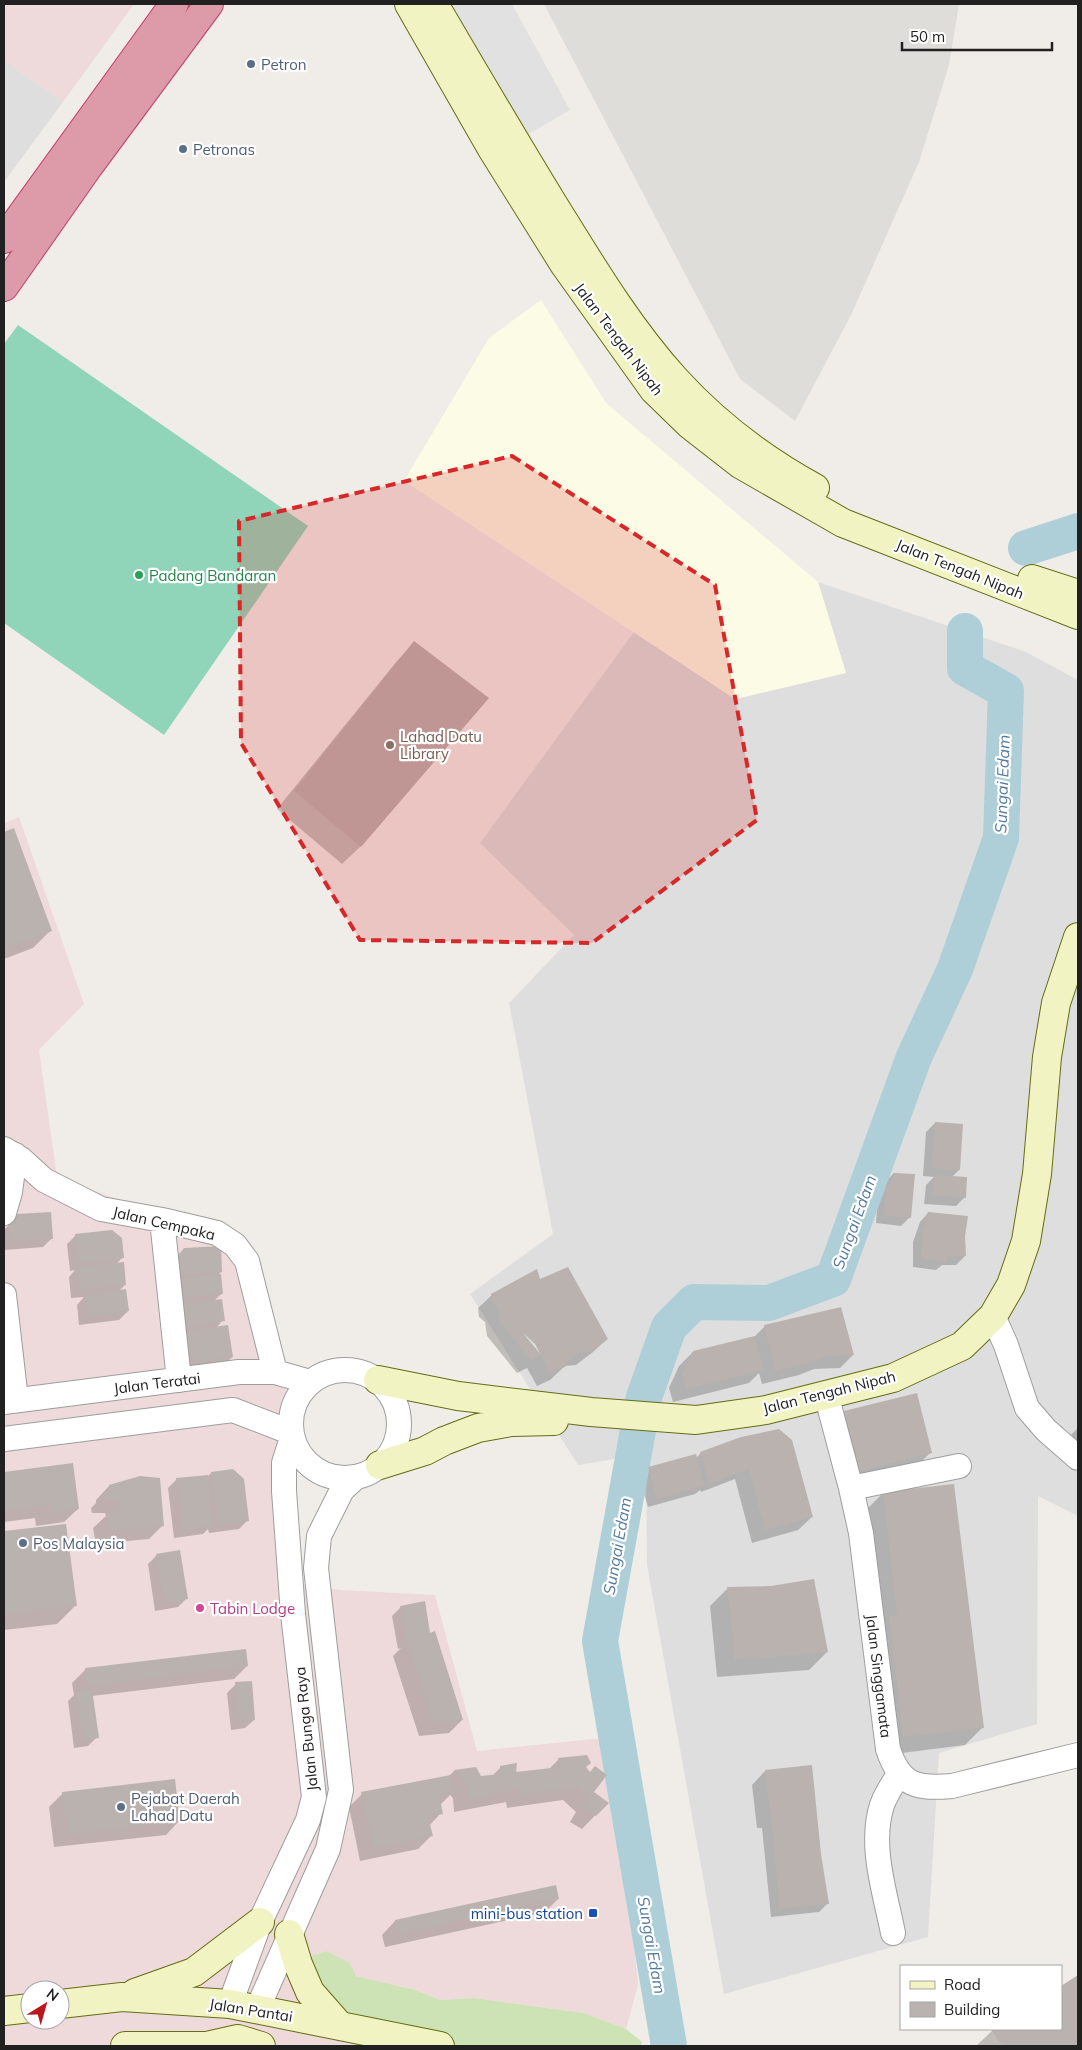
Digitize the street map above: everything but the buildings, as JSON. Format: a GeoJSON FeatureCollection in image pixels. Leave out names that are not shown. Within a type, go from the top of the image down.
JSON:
{"type":"FeatureCollection","features":[{"type":"Feature","properties":{"kind":"highway"},"geometry":{"type":"LineString","coordinates":[[4,238],[174,4]]}},
{"type":"Feature","properties":{"kind":"highway"},"geometry":{"type":"LineString","coordinates":[[4,287],[94,160],[209,4]]}},
{"type":"Feature","properties":{"kind":"street","name":"Jalan Tengah Nipah"},"geometry":{"type":"LineString","coordinates":[[408,4],[492,150],[564,264],[654,390],[690,425],[740,464],[796,498],[843,523],[1078,615]]}},
{"type":"Feature","properties":{"kind":"street","name":"Jalan Tengah Nipah"},"geometry":{"type":"LineString","coordinates":[[434,4],[504,124],[588,261],[636,332],[676,379],[705,408],[755,450],[813,487],[855,508],[1019,575],[1078,594]]}},
{"type":"Feature","properties":{"kind":"street","name":"Jalan Tengah Nipah"},"geometry":{"type":"LineString","coordinates":[[996,1323],[1026,1241],[1037,1174],[1047,1057],[1056,1003],[1078,937]]}},
{"type":"Feature","properties":{"kind":"street","name":"Jalan Tengah Nipah"},"geometry":{"type":"LineString","coordinates":[[378,1380],[458,1396],[589,1418],[677,1426],[696,1420],[828,1403],[892,1378],[962,1346],[996,1323],[1020,1299],[1032,1264],[1044,1220],[1061,1068],[1071,1013],[1078,987]]}},
{"type":"Feature","properties":{"kind":"street"},"geometry":{"type":"LineString","coordinates":[[4,1213],[10,1192],[10,1152]]}},
{"type":"Feature","properties":{"kind":"street","name":"Jalan Cempaka"},"geometry":{"type":"LineString","coordinates":[[10,1152],[44,1180],[102,1209],[217,1233],[235,1245],[247,1261],[275,1372]]}},
{"type":"Feature","properties":{"kind":"street"},"geometry":{"type":"LineString","coordinates":[[162,1220],[179,1380]]}},
{"type":"Feature","properties":{"kind":"street"},"geometry":{"type":"LineString","coordinates":[[4,1295],[10,1401]]}},
{"type":"Feature","properties":{"kind":"street"},"geometry":{"type":"LineString","coordinates":[[996,1323],[1027,1408],[1046,1430],[1078,1458]]}},
{"type":"Feature","properties":{"kind":"street"},"geometry":{"type":"LineString","coordinates":[[343,1369],[356,1370],[378,1380],[388,1390],[399,1414],[399,1427],[397,1440],[391,1452],[380,1465],[356,1478],[337,1477],[314,1468],[298,1451],[291,1435],[292,1413],[298,1396],[310,1382],[331,1371],[343,1369]]}},
{"type":"Feature","properties":{"kind":"street","name":"Jalan Teratai"},"geometry":{"type":"LineString","coordinates":[[10,1401],[239,1372],[275,1372],[310,1382]]}},
{"type":"Feature","properties":{"kind":"street","name":"Jalan Singgamata"},"geometry":{"type":"LineString","coordinates":[[828,1403],[852,1488],[861,1533],[888,1749],[899,1774]]}},
{"type":"Feature","properties":{"kind":"street"},"geometry":{"type":"LineString","coordinates":[[4,1440],[233,1410],[291,1435]]}},
{"type":"Feature","properties":{"kind":"street","name":"Jalan Tengah Nipah"},"geometry":{"type":"LineString","coordinates":[[380,1465],[425,1451],[444,1441],[478,1428],[511,1422],[589,1418]]}},
{"type":"Feature","properties":{"kind":"street","name":"Jalan Bunga Raya"},"geometry":{"type":"LineString","coordinates":[[230,2004],[260,1922],[308,1820],[314,1797],[294,1620],[284,1491],[284,1463],[291,1435]]}},
{"type":"Feature","properties":{"kind":"street"},"geometry":{"type":"LineString","coordinates":[[852,1488],[959,1466]]}},
{"type":"Feature","properties":{"kind":"street","name":"Jalan Bunga Raya"},"geometry":{"type":"LineString","coordinates":[[257,2010],[328,1849],[341,1790],[316,1568],[319,1536],[342,1490],[356,1478]]}},
{"type":"Feature","properties":{"kind":"street"},"geometry":{"type":"LineString","coordinates":[[893,1933],[876,1845],[878,1822],[883,1803],[899,1774],[912,1785],[932,1788],[952,1786],[1078,1756]]}},
{"type":"Feature","properties":{"kind":"street"},"geometry":{"type":"LineString","coordinates":[[122,1998],[194,1972],[260,1922]]}},
{"type":"Feature","properties":{"kind":"street"},"geometry":{"type":"LineString","coordinates":[[289,1934],[298,1964],[310,1992],[339,2025]]}},
{"type":"Feature","properties":{"kind":"street","name":"Jalan Pantai"},"geometry":{"type":"LineString","coordinates":[[70,2003],[122,1998],[230,2004],[440,2046]]}},
{"type":"Feature","properties":{"kind":"street"},"geometry":{"type":"LineString","coordinates":[[230,2004],[231,2026],[249,2042]]}},
{"type":"Feature","properties":{"kind":"street"},"geometry":{"type":"LineString","coordinates":[[4,2011],[20,2009]]}},
{"type":"Feature","properties":{"kind":"street"},"geometry":{"type":"LineString","coordinates":[[249,2042],[251,2024],[257,2010]]}},
{"type":"Feature","properties":{"kind":"street"},"geometry":{"type":"LineString","coordinates":[[126,2046],[207,2046],[249,2042]]}},
{"type":"Feature","properties":{"kind":"highlighted area"},"geometry":{"type":"Polygon","coordinates":[[[512,456],[715,585],[757,820],[592,943],[360,940],[241,743],[239,521],[512,456]]]}},
{"type":"Feature","properties":{"kind":"shaded area"},"geometry":{"type":"Polygon","coordinates":[[[4,4],[134,4],[63,102],[4,60],[4,4]]]}},
{"type":"Feature","properties":{"kind":"shaded area"},"geometry":{"type":"Polygon","coordinates":[[[448,4],[512,4],[570,110],[525,136],[448,4]]]}},
{"type":"Feature","properties":{"kind":"shaded area"},"geometry":{"type":"Polygon","coordinates":[[[544,4],[959,4],[949,65],[919,162],[852,313],[795,421],[740,379],[544,4]]]}},
{"type":"Feature","properties":{"kind":"shaded area"},"geometry":{"type":"Polygon","coordinates":[[[4,60],[63,102],[4,182],[4,60]]]}},
{"type":"Feature","properties":{"kind":"shaded area"},"geometry":{"type":"Polygon","coordinates":[[[541,300],[606,403],[818,582],[846,673],[735,699],[404,481],[489,338],[541,300]]]}},
{"type":"Feature","properties":{"kind":"shaded area"},"geometry":{"type":"Polygon","coordinates":[[[818,582],[1026,652],[1078,680],[1078,1516],[1038,1496],[1037,1724],[939,1753],[928,1937],[724,1994],[647,1565],[646,1454],[578,1465],[470,1294],[553,1234],[509,1003],[574,935],[480,843],[634,632],[735,699],[846,673],[818,582]]]}},
{"type":"Feature","properties":{"kind":"shaded area"},"geometry":{"type":"Polygon","coordinates":[[[19,817],[84,1004],[39,1050],[57,1177],[120,1200],[213,1220],[245,1242],[272,1311],[287,1396],[290,1582],[340,1590],[435,1595],[477,1751],[603,1738],[620,1805],[638,1985],[626,2029],[584,2013],[474,1998],[441,2000],[415,1990],[356,1976],[326,1951],[302,1959],[435,2038],[461,2046],[4,2046],[4,823],[19,817]]]}},
{"type":"Feature","properties":{"kind":"green space","name":"Padang Bandaran"},"geometry":{"type":"Polygon","coordinates":[[[18,325],[308,526],[164,735],[4,623],[4,344],[18,325]]]}},
{"type":"Feature","properties":{"kind":"green space"},"geometry":{"type":"Polygon","coordinates":[[[326,1951],[350,1963],[356,1976],[415,1990],[441,2000],[474,1998],[584,2013],[626,2029],[642,2042],[641,2046],[461,2046],[435,2038],[341,2020],[302,1959],[326,1951]]]}},
{"type":"Feature","properties":{"kind":"waterway","name":"Sungai Edam"},"geometry":{"type":"LineString","coordinates":[[1026,548],[1078,531]]}},
{"type":"Feature","properties":{"kind":"waterway","name":"Sungai Edam"},"geometry":{"type":"LineString","coordinates":[[669,2046],[600,1641],[644,1397],[669,1327],[694,1302],[769,1303],[833,1279],[914,1057],[955,969],[1001,838],[1006,691],[965,668],[965,631]]}},
{"type":"Feature","properties":{"kind":"place","name":"Petron"},"geometry":{"type":"Point","coordinates":[251,64]}},
{"type":"Feature","properties":{"kind":"place","name":"Petronas"},"geometry":{"type":"Point","coordinates":[183,149]}},
{"type":"Feature","properties":{"kind":"place","name":"Padang Bandaran"},"geometry":{"type":"Point","coordinates":[139,575]}},
{"type":"Feature","properties":{"kind":"place","name":"Lahad Datu Library"},"geometry":{"type":"Point","coordinates":[390,745]}},
{"type":"Feature","properties":{"kind":"place","name":"Pos Malaysia"},"geometry":{"type":"Point","coordinates":[23,1543]}},
{"type":"Feature","properties":{"kind":"place","name":"Tabin Lodge"},"geometry":{"type":"Point","coordinates":[200,1608]}},
{"type":"Feature","properties":{"kind":"place","name":"Pejabat Daerah Lahad Datu"},"geometry":{"type":"Point","coordinates":[121,1807]}},
{"type":"Feature","properties":{"kind":"place","name":"mini-bus station"},"geometry":{"type":"Point","coordinates":[593,1913]}}]}
